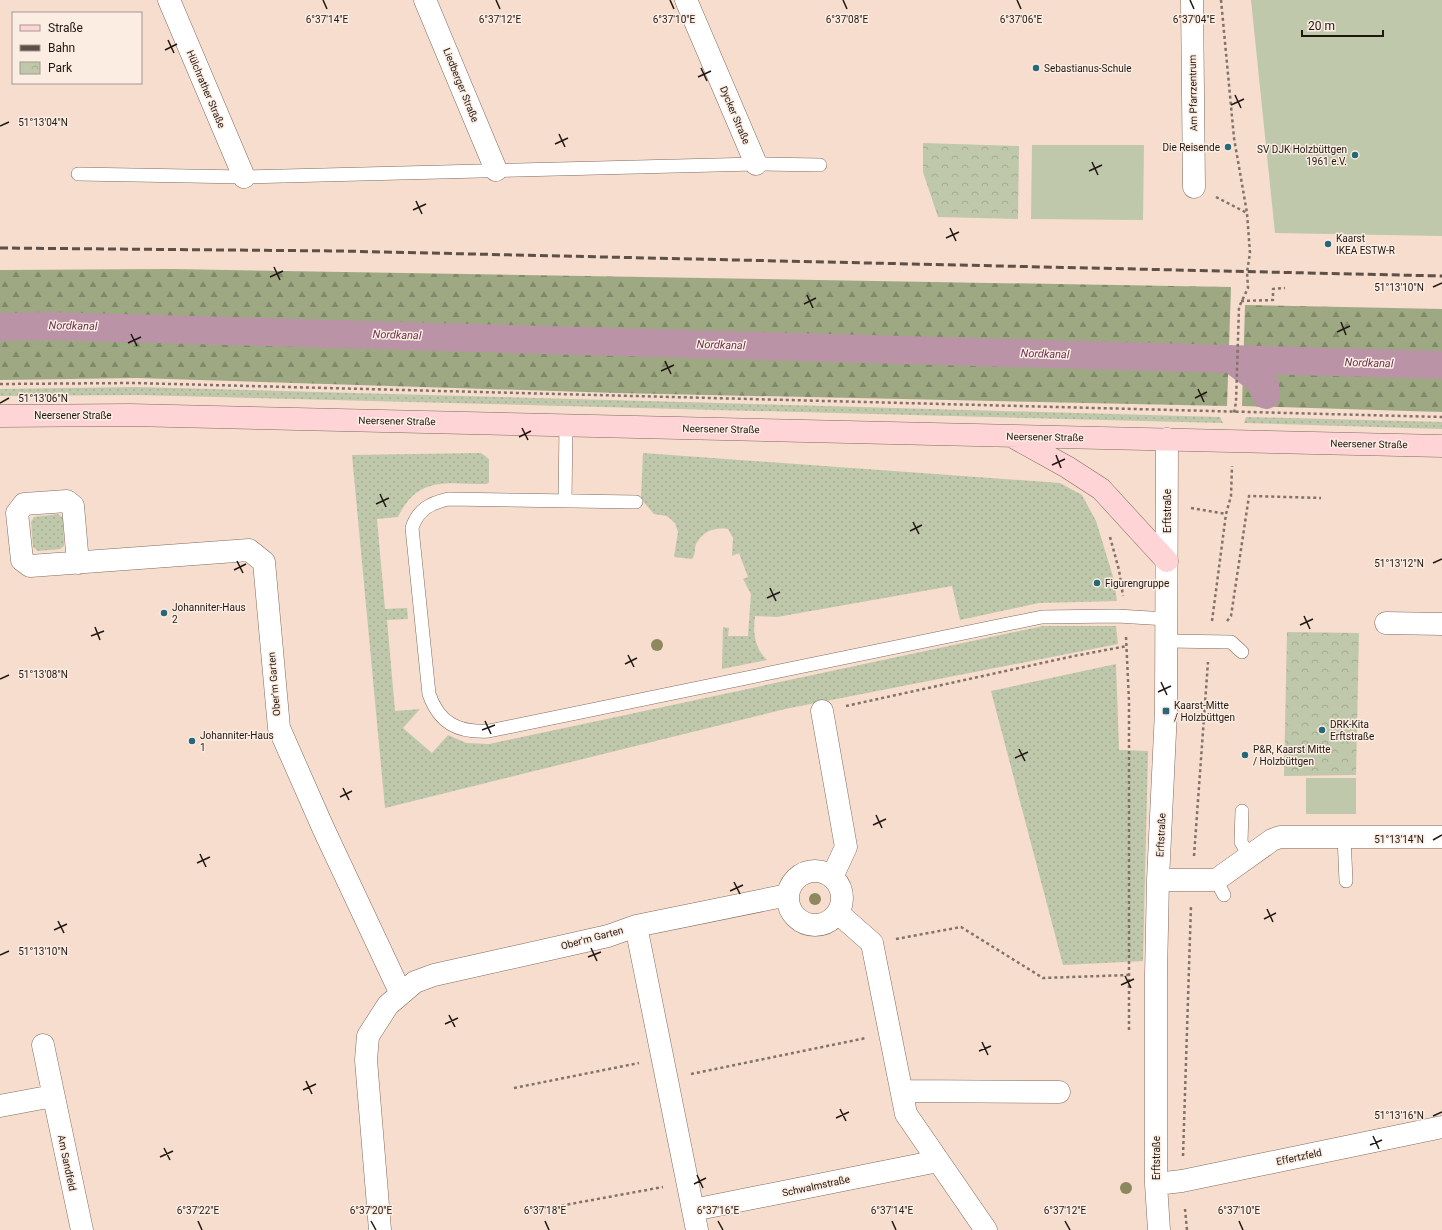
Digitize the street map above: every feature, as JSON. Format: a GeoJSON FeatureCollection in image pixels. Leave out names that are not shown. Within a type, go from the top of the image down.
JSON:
{"type":"FeatureCollection","features":[{"type":"Feature","properties":{"kind":"main road","name":"Neersener Straße"},"geometry":{"type":"LineString","coordinates":[[0,416],[130,415],[1442,446]]}},
{"type":"Feature","properties":{"kind":"main road"},"geometry":{"type":"LineString","coordinates":[[1010,436],[1067,467],[1101,490],[1167,562]]}},
{"type":"Feature","properties":{"kind":"street","name":"Hülchrather Straße"},"geometry":{"type":"LineString","coordinates":[[169,0],[244,177]]}},
{"type":"Feature","properties":{"kind":"street","name":"Liedberger Straße"},"geometry":{"type":"LineString","coordinates":[[426,0],[496,170]]}},
{"type":"Feature","properties":{"kind":"street","name":"Dycker Straße"},"geometry":{"type":"LineString","coordinates":[[686,0],[756,164]]}},
{"type":"Feature","properties":{"kind":"street","name":"Am Pfarrzentrum"},"geometry":{"type":"LineString","coordinates":[[1192,0],[1194,186]]}},
{"type":"Feature","properties":{"kind":"street","name":"Erftstraße"},"geometry":{"type":"LineString","coordinates":[[1159,1230],[1156,1184],[1156,975],[1158,880],[1166,711],[1168,439]]}},
{"type":"Feature","properties":{"kind":"street","name":"Ober'm Garten"},"geometry":{"type":"LineString","coordinates":[[78,563],[249,550],[264,562],[279,728],[324,830],[401,994]]}},
{"type":"Feature","properties":{"kind":"street"},"geometry":{"type":"LineString","coordinates":[[1386,623],[1442,624]]}},
{"type":"Feature","properties":{"kind":"street"},"geometry":{"type":"LineString","coordinates":[[822,711],[846,847],[832,877]]}},
{"type":"Feature","properties":{"kind":"street"},"geometry":{"type":"LineString","coordinates":[[1158,880],[1220,887],[1250,857],[1272,840],[1280,837],[1442,837]]}},
{"type":"Feature","properties":{"kind":"street"},"geometry":{"type":"LineString","coordinates":[[808,871],[817,871],[832,877],[841,890],[842,898],[838,913],[832,919],[815,925],[806,923],[792,912],[788,895],[790,887],[795,880],[808,871]]}},
{"type":"Feature","properties":{"kind":"street","name":"Ober'm Garten"},"geometry":{"type":"LineString","coordinates":[[380,1230],[366,1060],[368,1036],[388,1005],[401,994],[416,982],[434,975],[608,936],[636,926],[788,895]]}},
{"type":"Feature","properties":{"kind":"street"},"geometry":{"type":"LineString","coordinates":[[838,913],[872,943],[906,1114],[986,1230]]}},
{"type":"Feature","properties":{"kind":"street","name":"Schwalmstraße"},"geometry":{"type":"LineString","coordinates":[[636,926],[695,1220],[938,1160]]}},
{"type":"Feature","properties":{"kind":"street","name":"Am Sandfeld"},"geometry":{"type":"LineString","coordinates":[[43,1045],[82,1230]]}},
{"type":"Feature","properties":{"kind":"street"},"geometry":{"type":"LineString","coordinates":[[902,1091],[1059,1092]]}},
{"type":"Feature","properties":{"kind":"street"},"geometry":{"type":"LineString","coordinates":[[0,1106],[53,1096]]}},
{"type":"Feature","properties":{"kind":"street","name":"Effertzfeld"},"geometry":{"type":"LineString","coordinates":[[1156,1184],[1182,1181],[1442,1127]]}},
{"type":"Feature","properties":{"kind":"lane"},"geometry":{"type":"LineString","coordinates":[[78,174],[244,177],[756,164],[820,165]]}},
{"type":"Feature","properties":{"kind":"lane"},"geometry":{"type":"LineString","coordinates":[[565,501],[566,425]]}},
{"type":"Feature","properties":{"kind":"lane"},"geometry":{"type":"LineString","coordinates":[[636,502],[448,499],[424,508],[414,521],[412,528],[428,694],[438,713],[444,719],[458,728],[478,732],[489,731],[1019,620],[1048,616],[1167,619]]}},
{"type":"Feature","properties":{"kind":"lane"},"geometry":{"type":"LineString","coordinates":[[1167,641],[1230,642],[1242,652]]}},
{"type":"Feature","properties":{"kind":"lane"},"geometry":{"type":"LineString","coordinates":[[1242,811],[1240,842],[1250,857]]}},
{"type":"Feature","properties":{"kind":"lane"},"geometry":{"type":"LineString","coordinates":[[1344,836],[1346,881]]}},
{"type":"Feature","properties":{"kind":"path"},"geometry":{"type":"LineString","coordinates":[[1221,0],[1234,138],[1247,213],[1250,253],[1248,288],[1241,301],[1240,307],[1236,402],[1234,412]]}},
{"type":"Feature","properties":{"kind":"path"},"geometry":{"type":"LineString","coordinates":[[1194,186],[1247,213]]}},
{"type":"Feature","properties":{"kind":"path"},"geometry":{"type":"LineString","coordinates":[[1241,301],[1273,300],[1272,288],[1285,288]]}},
{"type":"Feature","properties":{"kind":"path"},"geometry":{"type":"LineString","coordinates":[[0,384],[134,383],[1442,417]]}},
{"type":"Feature","properties":{"kind":"path"},"geometry":{"type":"LineString","coordinates":[[1167,503],[1226,514],[1231,496],[1233,441]]}},
{"type":"Feature","properties":{"kind":"path"},"geometry":{"type":"LineString","coordinates":[[1210,641],[1231,616],[1249,496],[1320,498]]}},
{"type":"Feature","properties":{"kind":"path"},"geometry":{"type":"LineString","coordinates":[[872,943],[961,927],[1043,978],[1128,975],[1129,702],[1126,617],[1119,570],[1113,545],[1103,522],[1118,507]]}},
{"type":"Feature","properties":{"kind":"path"},"geometry":{"type":"LineString","coordinates":[[822,711],[1074,656],[1127,646]]}},
{"type":"Feature","properties":{"kind":"path"},"geometry":{"type":"LineString","coordinates":[[514,1088],[665,1069],[890,1033]]}},
{"type":"Feature","properties":{"kind":"path"},"geometry":{"type":"LineString","coordinates":[[532,1211],[688,1182]]}},
{"type":"Feature","properties":{"kind":"green space","name":"SV DJK Holzbüttgen 1961 e.V."},"geometry":{"type":"Polygon","coordinates":[[[1251,0],[1442,0],[1442,236],[1275,233],[1251,0]]]}},
{"type":"Feature","properties":{"kind":"green space"},"geometry":{"type":"Polygon","coordinates":[[[923,143],[1019,146],[1018,219],[938,217],[923,172],[923,143]]]}},
{"type":"Feature","properties":{"kind":"green space"},"geometry":{"type":"Polygon","coordinates":[[[1032,145],[1144,145],[1143,220],[1031,219],[1032,145]]]}},
{"type":"Feature","properties":{"kind":"green space"},"geometry":{"type":"Polygon","coordinates":[[[173,269],[1231,287],[1227,406],[616,393],[137,378],[0,380],[0,270],[173,269]]]}},
{"type":"Feature","properties":{"kind":"green space"},"geometry":{"type":"Polygon","coordinates":[[[1245,305],[1442,309],[1442,412],[1242,406],[1245,305]]]}},
{"type":"Feature","properties":{"kind":"green space"},"geometry":{"type":"Polygon","coordinates":[[[137,387],[1220,417],[1223,423],[137,395],[0,396],[0,389],[137,387]]]}},
{"type":"Feature","properties":{"kind":"green space"},"geometry":{"type":"Polygon","coordinates":[[[1246,417],[1442,422],[1442,429],[1244,423],[1246,417]]]}},
{"type":"Feature","properties":{"kind":"green space"},"geometry":{"type":"Polygon","coordinates":[[[481,453],[489,459],[489,482],[487,484],[447,483],[424,488],[415,494],[406,504],[398,517],[377,519],[385,609],[407,608],[408,619],[387,620],[395,711],[420,709],[403,728],[432,753],[448,735],[466,743],[489,744],[1043,626],[1116,626],[1118,644],[785,709],[385,808],[352,455],[481,453]]]}},
{"type":"Feature","properties":{"kind":"green space"},"geometry":{"type":"Polygon","coordinates":[[[643,453],[1060,483],[1082,495],[1096,521],[1114,580],[1117,601],[1039,603],[960,620],[952,586],[777,617],[755,616],[755,640],[759,650],[767,660],[722,669],[723,627],[729,628],[728,636],[748,636],[751,594],[743,579],[748,577],[739,553],[732,556],[733,538],[728,529],[714,529],[702,536],[696,544],[692,559],[674,557],[678,532],[675,523],[667,516],[654,514],[641,499],[643,453]]]}},
{"type":"Feature","properties":{"kind":"green space"},"geometry":{"type":"Polygon","coordinates":[[[58,514],[63,518],[64,546],[60,549],[38,551],[33,547],[31,522],[34,517],[58,514]]]}},
{"type":"Feature","properties":{"kind":"green space"},"geometry":{"type":"Polygon","coordinates":[[[1287,632],[1359,633],[1356,775],[1284,776],[1287,632]]]}},
{"type":"Feature","properties":{"kind":"green space"},"geometry":{"type":"Polygon","coordinates":[[[1116,664],[1119,750],[1148,751],[1143,961],[1063,965],[991,691],[1116,664]]]}},
{"type":"Feature","properties":{"kind":"green space"},"geometry":{"type":"Polygon","coordinates":[[[1306,778],[1356,778],[1356,814],[1306,814],[1306,778]]]}},
{"type":"Feature","properties":{"kind":"waterway","name":"Nordkanal"},"geometry":{"type":"LineString","coordinates":[[0,327],[47,326],[1442,365]]}},
{"type":"Feature","properties":{"kind":"waterway"},"geometry":{"type":"LineString","coordinates":[[1231,359],[1265,385],[1266,395]]}},
{"type":"Feature","properties":{"kind":"railway"},"geometry":{"type":"LineString","coordinates":[[0,248],[340,251],[1442,276]]}},
{"type":"Feature","properties":{"kind":"place","name":"Sebastianus-Schule"},"geometry":{"type":"Point","coordinates":[1036,68]}},
{"type":"Feature","properties":{"kind":"place","name":"Die Reisende"},"geometry":{"type":"Point","coordinates":[1228,147]}},
{"type":"Feature","properties":{"kind":"place","name":"SV DJK Holzbüttgen 1961 e.V."},"geometry":{"type":"Point","coordinates":[1355,155]}},
{"type":"Feature","properties":{"kind":"place","name":"Kaarst IKEA ESTW-R"},"geometry":{"type":"Point","coordinates":[1328,244]}},
{"type":"Feature","properties":{"kind":"place","name":"Figurengruppe"},"geometry":{"type":"Point","coordinates":[1097,583]}},
{"type":"Feature","properties":{"kind":"place","name":"Johanniter-Haus 2"},"geometry":{"type":"Point","coordinates":[164,613]}},
{"type":"Feature","properties":{"kind":"place","name":"Kaarst-Mitte / Holzbüttgen"},"geometry":{"type":"Point","coordinates":[1166,711]}},
{"type":"Feature","properties":{"kind":"place","name":"DRK-Kita Erftstraße"},"geometry":{"type":"Point","coordinates":[1322,730]}},
{"type":"Feature","properties":{"kind":"place","name":"Johanniter-Haus 1"},"geometry":{"type":"Point","coordinates":[192,741]}},
{"type":"Feature","properties":{"kind":"place","name":"P&R, Kaarst Mitte / Holzbüttgen"},"geometry":{"type":"Point","coordinates":[1245,755]}}]}
